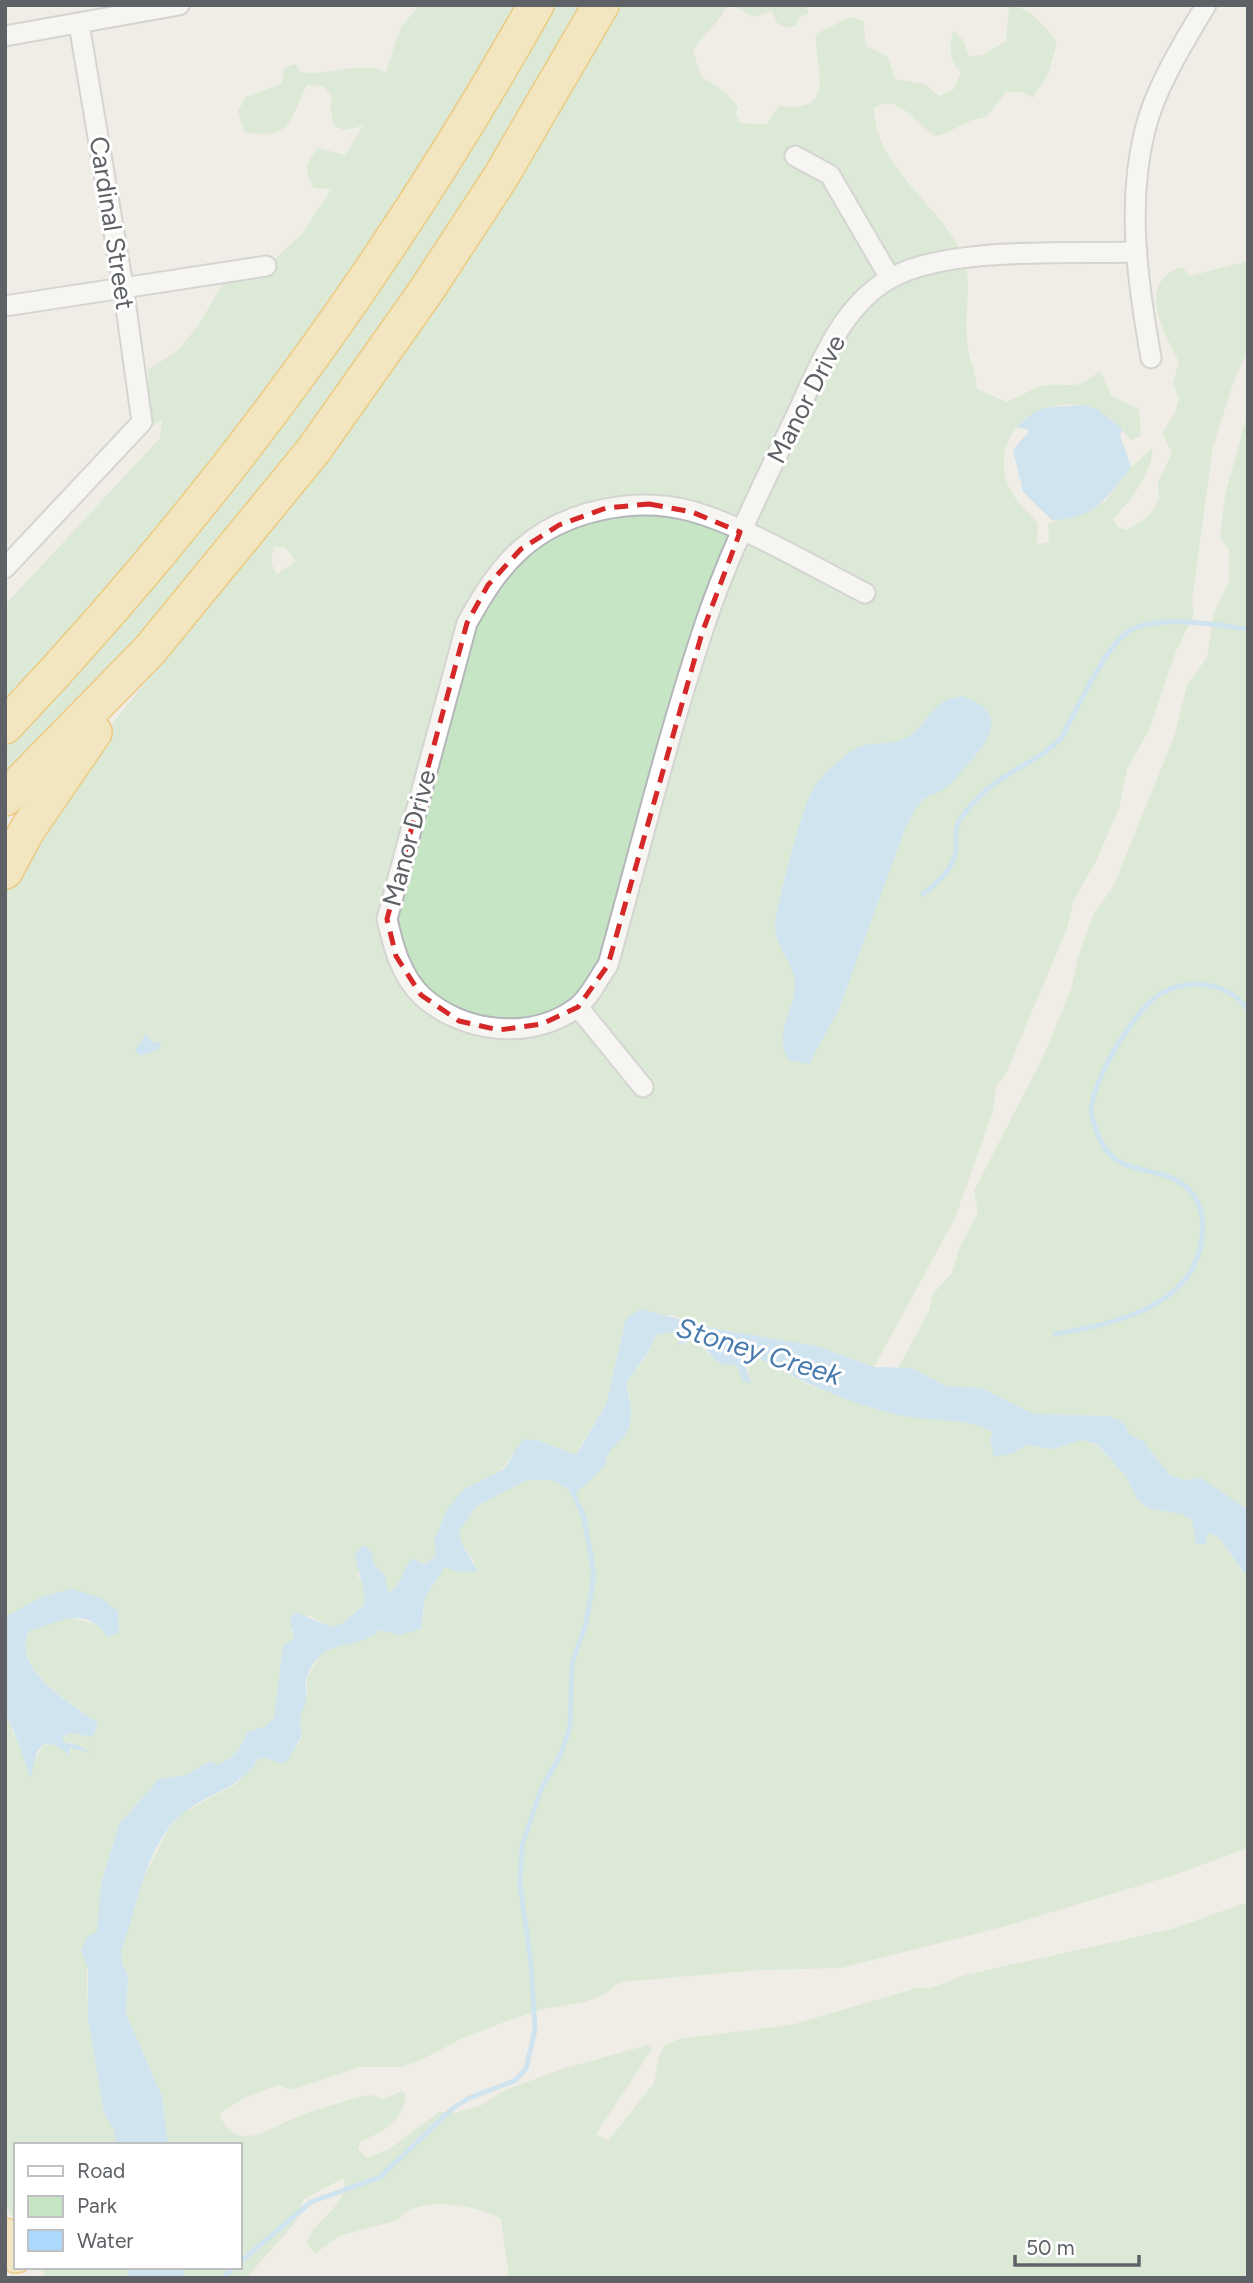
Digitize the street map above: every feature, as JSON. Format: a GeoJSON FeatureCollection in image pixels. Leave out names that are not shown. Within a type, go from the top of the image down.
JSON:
{"type":"FeatureCollection","features":[{"type":"Feature","properties":{"kind":"highway"},"geometry":{"type":"LineString","coordinates":[[5,726],[84,641],[165,547],[292,383],[420,197],[536,5]]}},
{"type":"Feature","properties":{"kind":"highway"},"geometry":{"type":"LineString","coordinates":[[5,798],[149,651],[298,470],[377,363],[500,178],[601,5]]}},
{"type":"Feature","properties":{"kind":"highway"},"geometry":{"type":"LineString","coordinates":[[5,871],[27,830],[149,651]]}},
{"type":"Feature","properties":{"kind":"highway"},"geometry":{"type":"LineString","coordinates":[[5,2236],[14,2252]]}},
{"type":"Feature","properties":{"kind":"street"},"geometry":{"type":"LineString","coordinates":[[5,36],[179,5]]}},
{"type":"Feature","properties":{"kind":"street"},"geometry":{"type":"LineString","coordinates":[[1151,358],[1138,281],[1137,252],[1138,177],[1145,129],[1171,65],[1206,5]]}},
{"type":"Feature","properties":{"kind":"street","name":"Cardinal Street"},"geometry":{"type":"LineString","coordinates":[[5,568],[142,422],[123,286],[79,24]]}},
{"type":"Feature","properties":{"kind":"street"},"geometry":{"type":"LineString","coordinates":[[795,156],[830,175],[890,278]]}},
{"type":"Feature","properties":{"kind":"street","name":"Manor Drive"},"geometry":{"type":"LineString","coordinates":[[740,532],[692,512],[649,504],[606,508],[559,525],[521,549],[488,585],[467,623],[387,919],[396,956],[421,995],[459,1021],[499,1030],[542,1024],[578,1007],[608,965],[702,633],[740,532],[833,339],[863,301],[890,278],[923,264],[955,258],[1137,252]]}},
{"type":"Feature","properties":{"kind":"street"},"geometry":{"type":"LineString","coordinates":[[5,306],[266,266]]}},
{"type":"Feature","properties":{"kind":"street"},"geometry":{"type":"LineString","coordinates":[[740,532],[865,593]]}},
{"type":"Feature","properties":{"kind":"street"},"geometry":{"type":"LineString","coordinates":[[578,1007],[643,1087]]}},
{"type":"Feature","properties":{"kind":"highlighted area"},"geometry":{"type":"Polygon","coordinates":[[[649,504],[692,512],[740,532],[702,633],[608,965],[578,1007],[542,1024],[499,1030],[459,1021],[421,995],[396,956],[387,919],[467,623],[488,585],[521,549],[559,525],[606,508],[649,504]]]}},
{"type":"Feature","properties":{"kind":"green space"},"geometry":{"type":"Polygon","coordinates":[[[419,5],[522,5],[464,109],[211,471],[5,709],[5,605],[160,438],[162,420],[152,426],[148,370],[177,351],[198,326],[222,285],[237,278],[249,282],[301,235],[332,189],[314,188],[307,172],[311,158],[318,148],[345,155],[363,126],[344,130],[334,126],[330,109],[332,95],[322,86],[307,85],[292,118],[280,130],[259,134],[244,132],[238,111],[246,97],[282,83],[284,68],[296,64],[300,72],[311,73],[354,68],[386,72],[400,29],[419,5]]]}},
{"type":"Feature","properties":{"kind":"green space"},"geometry":{"type":"Polygon","coordinates":[[[551,5],[581,5],[500,145],[380,328],[323,408],[201,562],[138,636],[5,780],[5,740],[551,5]]]}},
{"type":"Feature","properties":{"kind":"green space"},"geometry":{"type":"Polygon","coordinates":[[[618,5],[732,5],[724,10],[693,51],[701,76],[727,94],[738,107],[736,114],[740,123],[767,124],[779,106],[797,107],[810,103],[819,87],[816,34],[850,17],[863,21],[866,46],[888,57],[895,79],[924,84],[939,96],[953,90],[961,73],[951,53],[953,30],[963,40],[969,56],[984,55],[1006,41],[1009,5],[1030,14],[1057,42],[1049,72],[1033,98],[1024,92],[1006,92],[986,117],[950,131],[936,136],[899,107],[883,104],[874,108],[877,129],[884,148],[961,251],[968,286],[967,336],[977,389],[1007,402],[1044,386],[1076,385],[1093,377],[1100,370],[1111,396],[1139,409],[1141,436],[1131,440],[1108,417],[1082,406],[1057,405],[1034,414],[1016,429],[1005,449],[1005,473],[1016,499],[1038,523],[1037,545],[1049,542],[1048,524],[1105,502],[1131,467],[1153,448],[1144,478],[1113,519],[1118,527],[1127,530],[1150,515],[1159,500],[1158,483],[1172,453],[1162,433],[1175,413],[1179,398],[1173,383],[1179,362],[1157,309],[1156,296],[1160,284],[1168,274],[1182,267],[1190,276],[1248,261],[1248,351],[1236,375],[1213,446],[1192,600],[1194,615],[1176,651],[1149,730],[1127,769],[1119,808],[1096,861],[1074,900],[1066,931],[1006,1073],[996,1086],[993,1111],[955,1218],[874,1367],[817,1346],[717,1329],[672,1315],[626,1318],[606,1405],[575,1455],[564,1451],[513,1453],[491,1478],[452,1508],[443,1520],[437,1536],[436,1555],[424,1565],[407,1564],[401,1581],[387,1593],[385,1576],[373,1563],[357,1574],[365,1589],[364,1604],[342,1624],[331,1627],[309,1615],[291,1630],[294,1638],[283,1646],[274,1718],[264,1727],[247,1732],[240,1748],[223,1762],[217,1765],[211,1761],[185,1775],[159,1779],[119,1824],[101,1884],[98,1931],[86,1939],[88,2018],[104,2113],[113,2128],[117,2143],[14,2143],[14,2219],[5,2203],[5,1714],[11,1721],[12,1732],[35,1760],[44,1744],[55,1745],[70,1754],[72,1743],[63,1742],[62,1737],[70,1733],[83,1736],[85,1713],[42,1679],[28,1656],[26,1643],[29,1631],[66,1616],[99,1625],[99,1597],[83,1593],[59,1593],[5,1617],[5,882],[76,769],[363,411],[455,276],[618,5]],[[274,547],[271,561],[276,575],[296,561],[285,547],[274,547]]]}},
{"type":"Feature","properties":{"kind":"green space"},"geometry":{"type":"Polygon","coordinates":[[[735,5],[805,5],[808,14],[799,17],[797,25],[786,28],[777,23],[772,11],[752,17],[735,5]]]}},
{"type":"Feature","properties":{"kind":"green space"},"geometry":{"type":"Polygon","coordinates":[[[1248,411],[1248,1510],[1201,1478],[1185,1480],[1171,1476],[1143,1441],[1130,1435],[1109,1416],[1034,1414],[982,1388],[945,1386],[913,1368],[898,1368],[929,1311],[933,1294],[952,1273],[959,1249],[978,1212],[974,1191],[1043,1057],[1071,990],[1078,958],[1093,915],[1114,885],[1174,737],[1187,686],[1207,657],[1214,613],[1229,582],[1229,550],[1220,538],[1225,496],[1248,411]]]}},
{"type":"Feature","properties":{"kind":"green space"},"geometry":{"type":"Polygon","coordinates":[[[666,1331],[679,1331],[684,1335],[684,1344],[696,1339],[708,1354],[736,1363],[742,1379],[749,1376],[748,1361],[758,1358],[811,1386],[869,1406],[923,1418],[939,1417],[982,1426],[994,1432],[1014,1453],[1026,1445],[1053,1449],[1082,1440],[1096,1445],[1125,1475],[1138,1501],[1151,1509],[1182,1514],[1219,1537],[1242,1572],[1248,1570],[1248,1848],[1174,1875],[1006,1926],[841,1968],[760,1970],[620,1982],[604,1995],[581,2003],[543,2009],[507,2021],[461,2039],[417,2062],[400,2067],[360,2067],[291,2090],[278,2085],[246,2097],[219,2114],[226,2127],[235,2134],[255,2135],[334,2104],[369,2095],[384,2099],[401,2091],[406,2094],[397,2118],[377,2134],[360,2141],[358,2149],[367,2158],[389,2149],[439,2112],[454,2113],[482,2105],[501,2092],[559,2070],[648,2045],[652,2049],[596,2134],[608,2141],[654,2083],[659,2056],[665,2045],[679,2039],[791,2025],[917,1988],[931,1988],[965,1975],[1172,1929],[1248,1902],[1248,2278],[509,2278],[501,2219],[478,2210],[448,2204],[419,2207],[398,2220],[339,2236],[315,2254],[307,2243],[310,2235],[342,2196],[344,2178],[304,2199],[294,2224],[246,2278],[184,2278],[184,2269],[242,2269],[242,2143],[168,2143],[162,2096],[126,2014],[128,1976],[122,1963],[121,1951],[143,1879],[168,1830],[181,1814],[236,1784],[258,1759],[272,1761],[299,1744],[302,1735],[299,1713],[307,1696],[307,1679],[320,1655],[335,1645],[366,1639],[379,1630],[423,1619],[425,1597],[445,1567],[475,1563],[462,1544],[459,1532],[475,1507],[527,1480],[553,1480],[575,1494],[605,1465],[610,1448],[621,1440],[630,1399],[626,1383],[648,1353],[656,1335],[666,1331]]]}},
{"type":"Feature","properties":{"kind":"green space"},"geometry":{"type":"Polygon","coordinates":[[[41,2269],[129,2269],[127,2278],[46,2278],[41,2269]]]}},
{"type":"Feature","properties":{"kind":"water"},"geometry":{"type":"Polygon","coordinates":[[[1084,405],[1097,409],[1123,429],[1120,435],[1131,467],[1099,505],[1079,516],[1052,520],[1023,492],[1013,450],[1030,430],[1017,427],[1041,409],[1084,405]]]}},
{"type":"Feature","properties":{"kind":"water"},"geometry":{"type":"Polygon","coordinates":[[[962,696],[986,710],[991,726],[989,736],[954,780],[943,790],[924,798],[914,812],[906,826],[839,1009],[809,1064],[788,1060],[783,1040],[795,983],[775,929],[790,859],[812,791],[825,773],[853,750],[866,745],[903,740],[916,730],[936,707],[962,696]]]}},
{"type":"Feature","properties":{"kind":"water"},"geometry":{"type":"Polygon","coordinates":[[[146,1034],[153,1042],[162,1042],[158,1050],[140,1056],[135,1050],[146,1034]]]}},
{"type":"Feature","properties":{"kind":"water","name":"Stoney Creek"},"geometry":{"type":"Polygon","coordinates":[[[641,1309],[717,1329],[817,1346],[874,1367],[912,1368],[945,1386],[982,1388],[1034,1414],[1109,1416],[1123,1422],[1130,1435],[1143,1441],[1171,1476],[1185,1480],[1201,1478],[1248,1510],[1248,1570],[1243,1572],[1219,1537],[1208,1533],[1206,1544],[1196,1544],[1192,1520],[1182,1514],[1151,1509],[1138,1501],[1125,1475],[1096,1444],[1082,1440],[1053,1449],[1026,1445],[1014,1453],[994,1457],[990,1439],[993,1432],[983,1427],[886,1412],[810,1384],[758,1358],[748,1361],[746,1367],[751,1384],[742,1380],[736,1364],[728,1365],[717,1361],[697,1339],[677,1345],[684,1335],[679,1331],[656,1335],[648,1352],[626,1383],[631,1406],[629,1428],[608,1454],[606,1465],[575,1494],[553,1480],[527,1480],[475,1507],[459,1532],[462,1544],[478,1572],[458,1572],[445,1567],[425,1597],[421,1629],[400,1635],[379,1630],[359,1642],[338,1646],[320,1656],[306,1681],[306,1698],[300,1720],[302,1735],[289,1759],[282,1764],[265,1758],[258,1759],[242,1778],[191,1808],[168,1828],[150,1861],[121,1951],[122,1963],[128,1976],[126,2014],[162,2096],[168,2143],[117,2143],[113,2128],[104,2113],[88,2018],[88,1969],[81,1950],[86,1939],[97,1931],[101,1884],[119,1824],[159,1779],[185,1775],[211,1761],[217,1765],[223,1762],[240,1748],[247,1732],[264,1727],[274,1718],[283,1646],[294,1638],[290,1620],[295,1612],[331,1627],[342,1624],[364,1605],[364,1592],[355,1554],[363,1545],[372,1552],[373,1563],[385,1576],[388,1593],[397,1585],[413,1558],[424,1565],[436,1555],[434,1540],[447,1510],[464,1489],[504,1469],[523,1439],[537,1440],[576,1455],[606,1405],[626,1318],[641,1309]]]}},
{"type":"Feature","properties":{"kind":"water"},"geometry":{"type":"Polygon","coordinates":[[[72,1589],[99,1597],[118,1611],[119,1632],[108,1637],[90,1621],[71,1618],[29,1631],[25,1645],[28,1659],[47,1684],[98,1723],[93,1737],[70,1733],[62,1737],[64,1742],[93,1753],[70,1748],[70,1755],[55,1745],[44,1744],[37,1752],[30,1779],[5,1714],[5,1617],[41,1597],[72,1589]]]}},
{"type":"Feature","properties":{"kind":"water"},"geometry":{"type":"Polygon","coordinates":[[[129,2269],[184,2269],[184,2278],[127,2278],[129,2269]]]}},
{"type":"Feature","properties":{"kind":"waterway"},"geometry":{"type":"LineString","coordinates":[[923,894],[943,876],[952,863],[957,826],[965,813],[986,791],[1042,754],[1062,737],[1101,664],[1129,631],[1141,626],[1171,622],[1248,629]]}},
{"type":"Feature","properties":{"kind":"waterway"},"geometry":{"type":"LineString","coordinates":[[1055,1334],[1125,1318],[1167,1296],[1184,1281],[1196,1261],[1202,1237],[1201,1213],[1191,1192],[1166,1176],[1126,1165],[1114,1158],[1104,1147],[1096,1129],[1091,1109],[1094,1095],[1118,1045],[1139,1014],[1162,993],[1173,988],[1209,985],[1231,994],[1248,1010]]}},
{"type":"Feature","properties":{"kind":"waterway"},"geometry":{"type":"LineString","coordinates":[[242,2260],[311,2202],[380,2177],[452,2109],[469,2098],[514,2081],[526,2069],[535,2030],[531,1963],[520,1885],[522,1845],[542,1787],[561,1754],[570,1727],[572,1663],[586,1624],[594,1575],[584,1517],[568,1482]]}},
{"type":"Feature","properties":{"kind":"waterway"},"geometry":{"type":"LineString","coordinates":[[223,2278],[232,2269]]}}]}
